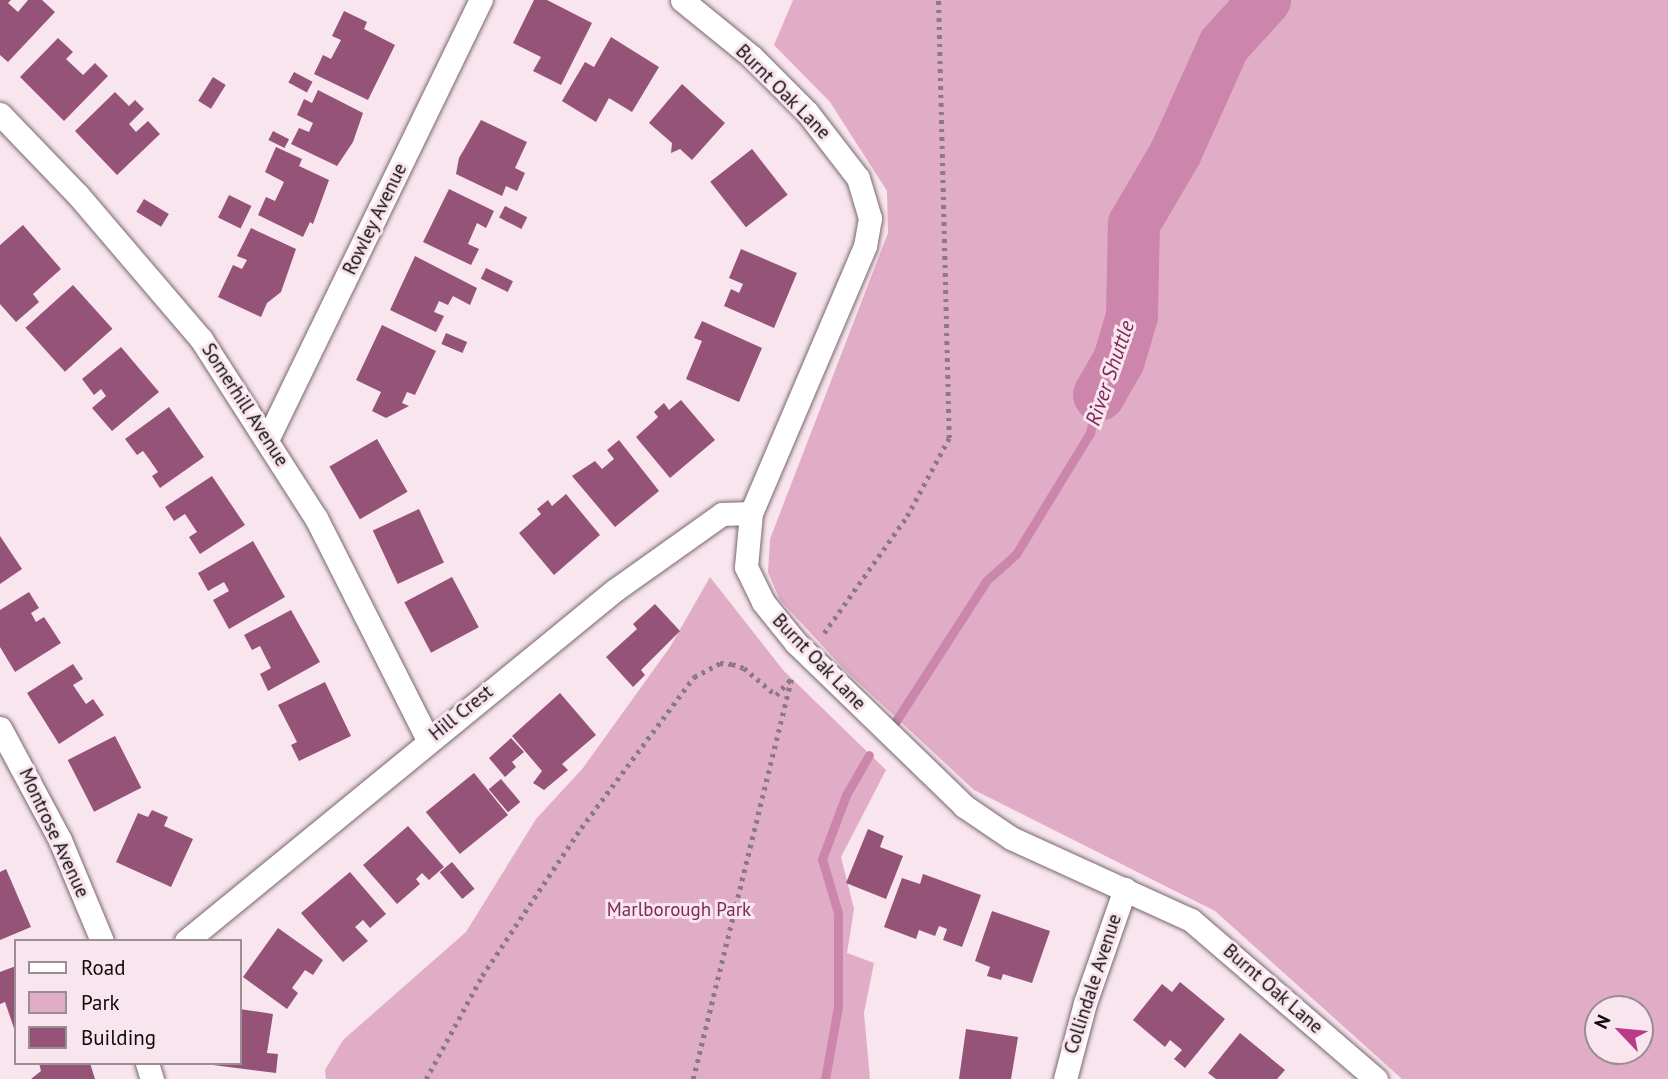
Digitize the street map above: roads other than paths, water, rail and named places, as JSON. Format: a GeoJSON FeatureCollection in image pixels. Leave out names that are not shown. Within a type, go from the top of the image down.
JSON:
{"type":"FeatureCollection","features":[{"type":"Feature","properties":{"kind":"street","name":"Rowley Avenue"},"geometry":{"type":"LineString","coordinates":[[268,438],[481,0]]}},
{"type":"Feature","properties":{"kind":"street","name":"Burnt Oak Lane"},"geometry":{"type":"LineString","coordinates":[[682,0],[751,56],[807,112],[858,178],[870,218],[865,246],[751,513],[746,567],[763,602],[796,643],[964,806],[1011,838],[1125,889],[1200,927],[1376,1079]]}},
{"type":"Feature","properties":{"kind":"street","name":"Somerhill Avenue"},"geometry":{"type":"LineString","coordinates":[[0,114],[178,307],[268,438],[316,518],[428,740]]}},
{"type":"Feature","properties":{"kind":"street","name":"Hill Crest"},"geometry":{"type":"LineString","coordinates":[[188,939],[428,740],[697,529],[722,514],[751,513]]}},
{"type":"Feature","properties":{"kind":"street","name":"Montrose Avenue"},"geometry":{"type":"LineString","coordinates":[[0,728],[55,829],[101,939]]}},
{"type":"Feature","properties":{"kind":"street","name":"Collindale Avenue"},"geometry":{"type":"LineString","coordinates":[[1065,1079],[1084,1003],[1125,889]]}},
{"type":"Feature","properties":{"kind":"waterway","name":"River Shuttle"},"geometry":{"type":"LineString","coordinates":[[1099,395],[1119,360],[1132,316],[1134,224],[1176,152],[1224,45],[1265,0]]}},
{"type":"Feature","properties":{"kind":"waterway","name":"River Shuttle"},"geometry":{"type":"LineString","coordinates":[[894,724],[986,581],[1016,554],[1090,433],[1099,395]]}},
{"type":"Feature","properties":{"kind":"waterway","name":"River Shuttle"},"geometry":{"type":"LineString","coordinates":[[825,1079],[838,1007],[838,913],[822,859],[846,795],[869,755]]}},
{"type":"Feature","properties":{"kind":"park label","name":"Marlborough Park"},"geometry":{"type":"Point","coordinates":[679,910]}}]}
